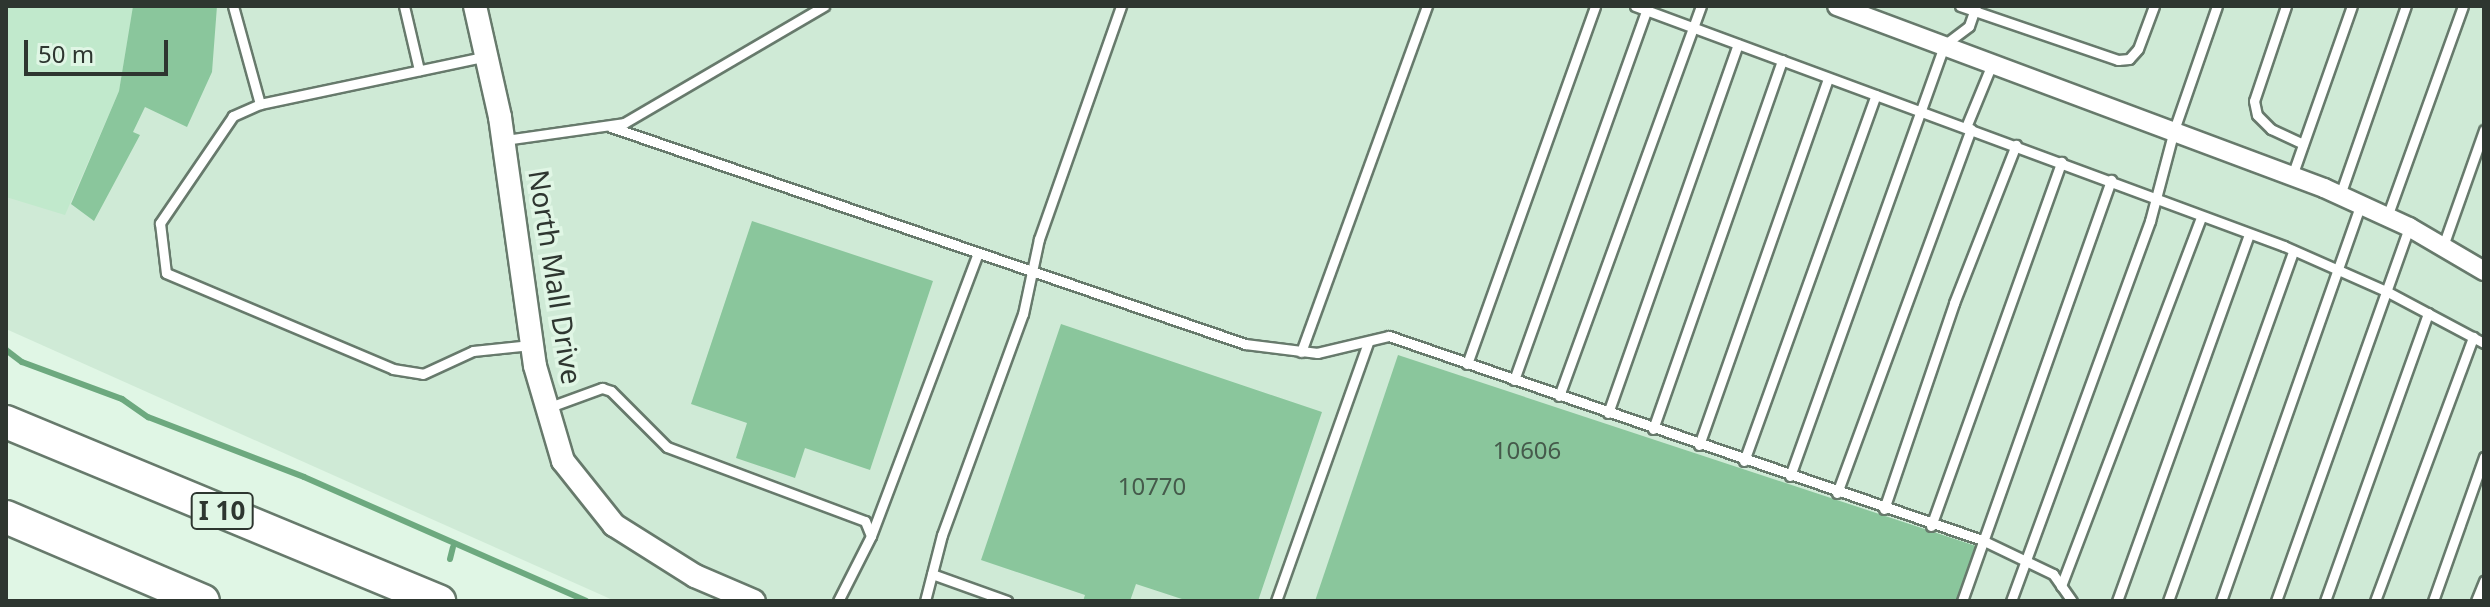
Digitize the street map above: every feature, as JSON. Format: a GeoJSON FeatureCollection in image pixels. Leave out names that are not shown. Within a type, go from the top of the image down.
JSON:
{"type":"FeatureCollection","features":[{"type":"Feature","properties":{"kind":"highway","name":"I 10"},"geometry":{"type":"LineString","coordinates":[[6,422],[439,601]]}},
{"type":"Feature","properties":{"kind":"highway"},"geometry":{"type":"LineString","coordinates":[[6,517],[203,601]]}},
{"type":"Feature","properties":{"kind":"street","name":"North Mall Drive"},"geometry":{"type":"LineString","coordinates":[[475,6],[503,140],[532,345],[563,461],[614,525],[695,576],[754,601]]}},
{"type":"Feature","properties":{"kind":"street"},"geometry":{"type":"LineString","coordinates":[[1837,6],[2174,130],[2340,195],[2409,227],[2484,271]]}},
{"type":"Feature","properties":{"kind":"lane"},"geometry":{"type":"LineString","coordinates":[[233,6],[260,104]]}},
{"type":"Feature","properties":{"kind":"lane"},"geometry":{"type":"LineString","coordinates":[[404,6],[419,70]]}},
{"type":"Feature","properties":{"kind":"lane"},"geometry":{"type":"LineString","coordinates":[[503,140],[611,127],[824,6]]}},
{"type":"Feature","properties":{"kind":"lane"},"geometry":{"type":"LineString","coordinates":[[925,601],[1023,314],[1032,274],[1121,6]]}},
{"type":"Feature","properties":{"kind":"lane"},"geometry":{"type":"LineString","coordinates":[[1301,352],[1427,6]]}},
{"type":"Feature","properties":{"kind":"lane"},"geometry":{"type":"LineString","coordinates":[[1467,364],[1595,6]]}},
{"type":"Feature","properties":{"kind":"lane"},"geometry":{"type":"LineString","coordinates":[[1635,6],[2111,180],[2155,202],[2293,251],[2386,291],[2484,343]]}},
{"type":"Feature","properties":{"kind":"lane"},"geometry":{"type":"LineString","coordinates":[[1559,396],[1701,6]]}},
{"type":"Feature","properties":{"kind":"lane"},"geometry":{"type":"LineString","coordinates":[[1960,6],[2118,60],[2129,59],[2138,49],[2154,6]]}},
{"type":"Feature","properties":{"kind":"lane"},"geometry":{"type":"LineString","coordinates":[[2011,601],[2155,202],[2174,130],[2217,6]]}},
{"type":"Feature","properties":{"kind":"lane"},"geometry":{"type":"LineString","coordinates":[[2286,6],[2254,101],[2257,115],[2271,129],[2303,144]]}},
{"type":"Feature","properties":{"kind":"lane"},"geometry":{"type":"LineString","coordinates":[[2292,176],[2352,6]]}},
{"type":"Feature","properties":{"kind":"lane"},"geometry":{"type":"LineString","coordinates":[[2340,195],[2406,6]]}},
{"type":"Feature","properties":{"kind":"lane"},"geometry":{"type":"LineString","coordinates":[[2387,217],[2463,6]]}},
{"type":"Feature","properties":{"kind":"lane"},"geometry":{"type":"LineString","coordinates":[[1514,380],[1647,8]]}},
{"type":"Feature","properties":{"kind":"lane"},"geometry":{"type":"LineString","coordinates":[[1790,476],[1923,112],[1944,45],[1969,26],[1975,9]]}},
{"type":"Feature","properties":{"kind":"lane"},"geometry":{"type":"LineString","coordinates":[[1608,413],[1738,44]]}},
{"type":"Feature","properties":{"kind":"lane"},"geometry":{"type":"LineString","coordinates":[[487,56],[260,104],[233,116],[160,223],[166,273],[393,369],[423,374],[473,351],[532,345]]}},
{"type":"Feature","properties":{"kind":"lane"},"geometry":{"type":"LineString","coordinates":[[1653,429],[1782,60]]}},
{"type":"Feature","properties":{"kind":"lane"},"geometry":{"type":"LineString","coordinates":[[1837,493],[1992,63]]}},
{"type":"Feature","properties":{"kind":"lane"},"geometry":{"type":"LineString","coordinates":[[1699,445],[1828,78]]}},
{"type":"Feature","properties":{"kind":"lane"},"geometry":{"type":"LineString","coordinates":[[1744,461],[1876,95]]}},
{"type":"Feature","properties":{"kind":"lane"},"geometry":{"type":"LineString","coordinates":[[611,127],[1032,274],[1245,344],[1301,352],[1389,336],[1931,526],[1982,540],[2053,574],[2072,601]]}},
{"type":"Feature","properties":{"kind":"lane"},"geometry":{"type":"LineString","coordinates":[[2443,246],[2484,130]]}},
{"type":"Feature","properties":{"kind":"lane"},"geometry":{"type":"LineString","coordinates":[[1884,509],[1954,303],[2016,145]]}},
{"type":"Feature","properties":{"kind":"lane"},"geometry":{"type":"LineString","coordinates":[[1931,526],[2061,162]]}},
{"type":"Feature","properties":{"kind":"lane"},"geometry":{"type":"LineString","coordinates":[[1962,601],[2111,180]]}},
{"type":"Feature","properties":{"kind":"lane"},"geometry":{"type":"LineString","coordinates":[[2221,601],[2360,206]]}},
{"type":"Feature","properties":{"kind":"lane"},"geometry":{"type":"LineString","coordinates":[[2061,586],[2201,218]]}},
{"type":"Feature","properties":{"kind":"lane"},"geometry":{"type":"LineString","coordinates":[[2276,601],[2409,227]]}},
{"type":"Feature","properties":{"kind":"lane"},"geometry":{"type":"LineString","coordinates":[[2117,601],[2249,234]]}},
{"type":"Feature","properties":{"kind":"lane"},"geometry":{"type":"LineString","coordinates":[[2168,601],[2293,251]]}},
{"type":"Feature","properties":{"kind":"lane"},"geometry":{"type":"LineString","coordinates":[[838,601],[871,536],[977,255]]}},
{"type":"Feature","properties":{"kind":"lane"},"geometry":{"type":"LineString","coordinates":[[2325,601],[2428,313]]}},
{"type":"Feature","properties":{"kind":"lane"},"geometry":{"type":"LineString","coordinates":[[2375,601],[2473,337]]}},
{"type":"Feature","properties":{"kind":"lane"},"geometry":{"type":"LineString","coordinates":[[1276,601],[1368,342]]}},
{"type":"Feature","properties":{"kind":"lane"},"geometry":{"type":"LineString","coordinates":[[547,408],[602,388],[611,391],[667,447],[865,521],[871,536]]}},
{"type":"Feature","properties":{"kind":"lane"},"geometry":{"type":"LineString","coordinates":[[2433,601],[2482,472],[2484,457]]}},
{"type":"Feature","properties":{"kind":"lane"},"geometry":{"type":"LineString","coordinates":[[932,574],[1007,601]]}},
{"type":"Feature","properties":{"kind":"lane"},"geometry":{"type":"LineString","coordinates":[[2476,601],[2484,581]]}},
{"type":"Feature","properties":{"kind":"shaded area"},"geometry":{"type":"Polygon","coordinates":[[[6,6],[2484,6],[2484,601],[615,601],[6,329],[6,6]]]}},
{"type":"Feature","properties":{"kind":"shaded area"},"geometry":{"type":"Polygon","coordinates":[[[6,6],[133,6],[119,91],[65,215],[6,197],[6,6]]]}},
{"type":"Feature","properties":{"kind":"building"},"geometry":{"type":"Polygon","coordinates":[[[133,6],[217,6],[212,72],[187,127],[145,107],[133,132],[140,135],[94,221],[71,204],[119,91],[133,6]]]}},
{"type":"Feature","properties":{"kind":"building"},"geometry":{"type":"Polygon","coordinates":[[[752,221],[933,281],[870,470],[805,448],[795,478],[736,458],[747,423],[691,404],[752,221]]]}},
{"type":"Feature","properties":{"kind":"building"},"geometry":{"type":"Polygon","coordinates":[[[1061,324],[1322,412],[1258,601],[1188,601],[1136,584],[1130,601],[1083,601],[1085,595],[981,560],[1061,324]]]}},
{"type":"Feature","properties":{"kind":"building"},"geometry":{"type":"Polygon","coordinates":[[[1398,355],[1976,546],[1958,601],[1315,601],[1398,355]]]}},
{"type":"Feature","properties":{"kind":"waterway"},"geometry":{"type":"LineString","coordinates":[[6,350],[22,362],[122,399],[148,417],[304,477],[586,601]]}},
{"type":"Feature","properties":{"kind":"waterway"},"geometry":{"type":"LineString","coordinates":[[450,559],[453,547]]}}]}
